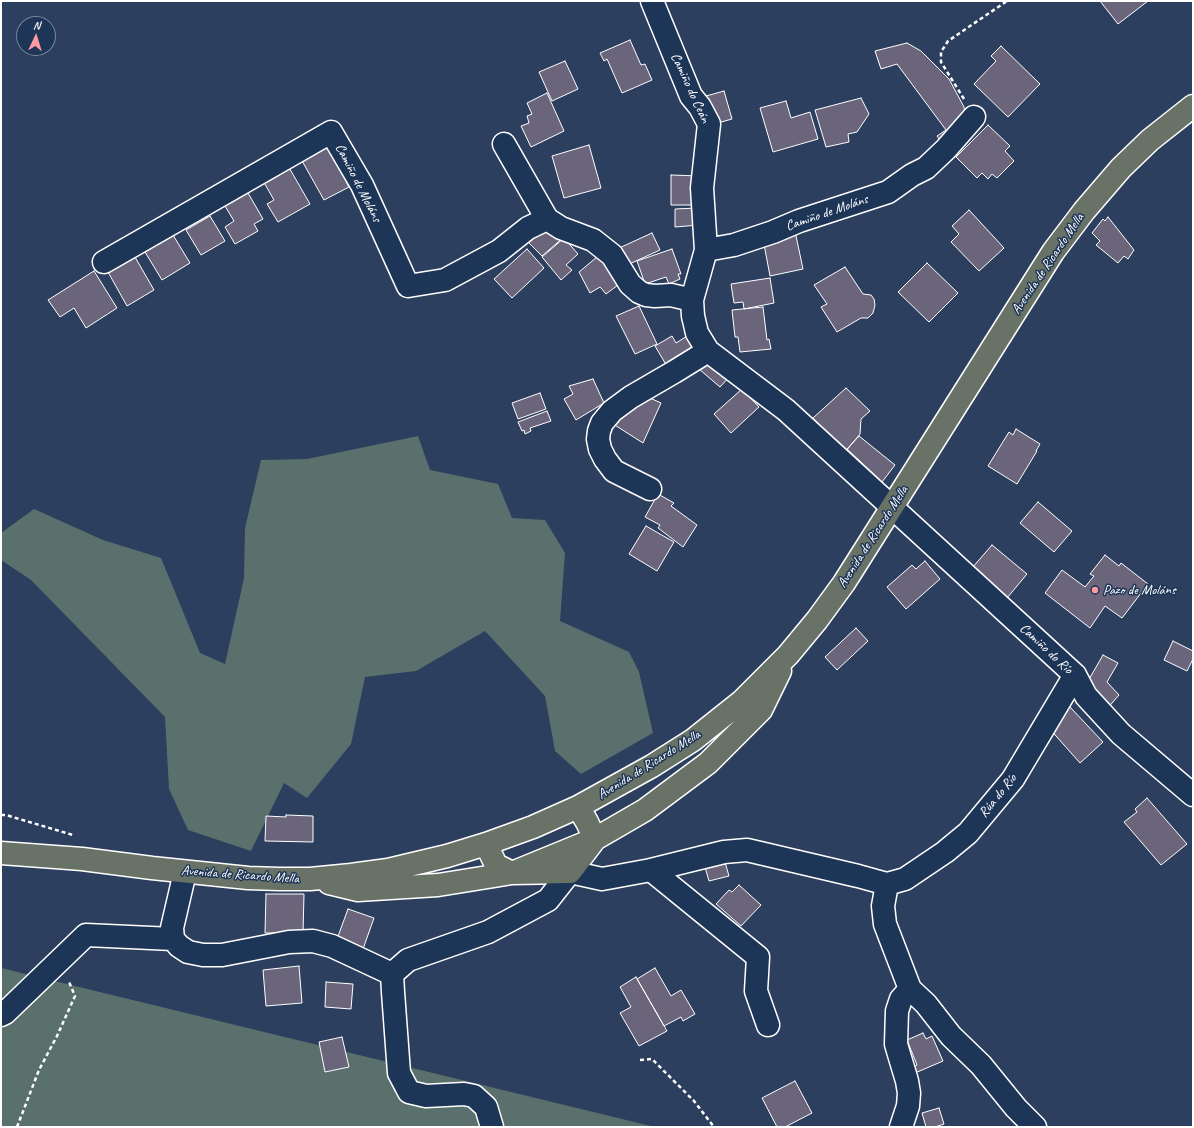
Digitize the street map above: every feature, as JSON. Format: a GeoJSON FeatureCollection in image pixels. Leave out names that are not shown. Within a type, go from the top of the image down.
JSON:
{"type":"FeatureCollection","features":[{"type":"Feature","properties":{"kind":"main road","name":"Avenida de Ricardo Mella"},"geometry":{"type":"LineString","coordinates":[[1,853],[82,859],[185,872],[248,878],[310,879],[351,875],[388,870],[447,856],[533,827],[578,807],[652,766],[693,740],[742,701],[788,655],[817,620],[844,583],[1053,252],[1084,211],[1121,168],[1172,122],[1193,106]]}},
{"type":"Feature","properties":{"kind":"main road"},"geometry":{"type":"LineString","coordinates":[[486,844],[496,865],[512,873],[594,839],[645,810],[708,763],[761,710],[788,655]]}},
{"type":"Feature","properties":{"kind":"main road"},"geometry":{"type":"LineString","coordinates":[[578,807],[587,822],[594,839]]}},
{"type":"Feature","properties":{"kind":"main road"},"geometry":{"type":"LineString","coordinates":[[310,879],[358,890],[438,885],[512,873],[570,872],[594,839]]}},
{"type":"Feature","properties":{"kind":"street","name":"Camiño do Ceán"},"geometry":{"type":"LineString","coordinates":[[652,1],[691,96],[700,106],[709,124],[702,188],[706,250]]}},
{"type":"Feature","properties":{"kind":"street","name":"Camiño de Moláns"},"geometry":{"type":"LineString","coordinates":[[706,250],[734,245],[773,232],[799,221],[888,192],[912,175],[926,168],[946,149],[974,117]]}},
{"type":"Feature","properties":{"kind":"street","name":"Camiño de Moláns"},"geometry":{"type":"LineString","coordinates":[[104,262],[331,132],[362,185],[408,286],[445,280],[499,251],[528,228],[547,219]]}},
{"type":"Feature","properties":{"kind":"street"},"geometry":{"type":"LineString","coordinates":[[504,144],[547,219],[561,228],[593,240],[612,255],[630,284],[639,292],[646,295],[671,295],[692,300]]}},
{"type":"Feature","properties":{"kind":"street"},"geometry":{"type":"LineString","coordinates":[[706,250],[692,300],[693,316],[697,333],[708,351],[786,410],[892,507]]}},
{"type":"Feature","properties":{"kind":"street"},"geometry":{"type":"LineString","coordinates":[[650,489],[614,471],[600,449],[598,439],[599,430],[602,423],[612,411],[631,397],[708,351]]}},
{"type":"Feature","properties":{"kind":"street","name":"Camiño do Río"},"geometry":{"type":"LineString","coordinates":[[892,507],[1075,675],[1086,696],[1121,734],[1193,795]]}},
{"type":"Feature","properties":{"kind":"street","name":"Rúa do Río"},"geometry":{"type":"LineString","coordinates":[[887,884],[905,879],[945,852],[968,833],[1013,779],[1075,675]]}},
{"type":"Feature","properties":{"kind":"street"},"geometry":{"type":"LineString","coordinates":[[392,974],[408,960],[488,932],[548,900],[570,872],[602,879],[651,870],[724,852],[747,850],[858,876],[887,884],[883,906],[885,924],[910,989],[926,1004],[951,1036],[981,1065],[1016,1108],[1035,1127]]}},
{"type":"Feature","properties":{"kind":"street"},"geometry":{"type":"LineString","coordinates":[[651,870],[758,957],[756,991],[768,1025]]}},
{"type":"Feature","properties":{"kind":"street"},"geometry":{"type":"LineString","coordinates":[[185,872],[172,928],[173,939],[179,946],[188,952],[203,955],[222,955],[289,942],[313,941],[332,946],[392,974]]}},
{"type":"Feature","properties":{"kind":"street"},"geometry":{"type":"LineString","coordinates":[[1,1015],[5,1013],[86,935],[173,939]]}},
{"type":"Feature","properties":{"kind":"street"},"geometry":{"type":"LineString","coordinates":[[392,974],[398,1074],[409,1092],[426,1096],[464,1094],[474,1096],[486,1107],[492,1127]]}},
{"type":"Feature","properties":{"kind":"street"},"geometry":{"type":"LineString","coordinates":[[902,1127],[908,1106],[909,1093],[896,1044],[897,1011],[901,998],[910,989]]}},
{"type":"Feature","properties":{"kind":"path"},"geometry":{"type":"LineString","coordinates":[[974,117],[961,93],[941,62],[941,52],[948,41],[1007,1]]}},
{"type":"Feature","properties":{"kind":"path"},"geometry":{"type":"LineString","coordinates":[[1,815],[6,815],[74,835]]}},
{"type":"Feature","properties":{"kind":"path"},"geometry":{"type":"LineString","coordinates":[[17,1127],[39,1070],[57,1036],[75,996],[60,959]]}},
{"type":"Feature","properties":{"kind":"path"},"geometry":{"type":"LineString","coordinates":[[640,1060],[652,1060],[694,1101],[714,1127]]}},
{"type":"Feature","properties":{"kind":"green space"},"geometry":{"type":"Polygon","coordinates":[[[418,436],[430,470],[498,484],[512,518],[545,520],[565,553],[560,621],[629,652],[639,672],[653,733],[581,774],[555,751],[545,696],[485,631],[416,671],[365,677],[351,744],[307,798],[284,783],[251,851],[188,830],[169,789],[165,717],[31,580],[1,560],[1,533],[34,509],[103,540],[161,558],[200,653],[225,664],[244,578],[245,528],[261,460],[307,459],[418,436]]]}},
{"type":"Feature","properties":{"kind":"green space"},"geometry":{"type":"Polygon","coordinates":[[[1,968],[655,1127],[1,1127],[1,968]]]}},
{"type":"Feature","properties":{"kind":"building"},"geometry":{"type":"Polygon","coordinates":[[[1100,1],[1148,1],[1118,24],[1100,1]]]}},
{"type":"Feature","properties":{"kind":"building"},"geometry":{"type":"Polygon","coordinates":[[[630,40],[641,65],[645,64],[652,80],[622,93],[607,59],[604,61],[600,53],[630,40]]]}},
{"type":"Feature","properties":{"kind":"building"},"geometry":{"type":"Polygon","coordinates":[[[907,43],[921,51],[949,79],[964,107],[965,114],[943,144],[937,136],[946,130],[897,64],[881,69],[875,51],[907,43]]]}},
{"type":"Feature","properties":{"kind":"building"},"geometry":{"type":"Polygon","coordinates":[[[1001,46],[1040,84],[1008,117],[974,84],[996,61],[991,56],[1001,46]]]}},
{"type":"Feature","properties":{"kind":"building"},"geometry":{"type":"Polygon","coordinates":[[[565,61],[578,89],[552,101],[539,72],[565,61]]]}},
{"type":"Feature","properties":{"kind":"building"},"geometry":{"type":"Polygon","coordinates":[[[724,91],[732,119],[714,124],[706,96],[724,91]]]}},
{"type":"Feature","properties":{"kind":"building"},"geometry":{"type":"Polygon","coordinates":[[[547,93],[564,131],[531,147],[521,126],[529,123],[527,116],[532,114],[527,103],[547,93]]]}},
{"type":"Feature","properties":{"kind":"building"},"geometry":{"type":"Polygon","coordinates":[[[861,98],[869,114],[857,132],[848,134],[849,142],[826,147],[815,110],[861,98]]]}},
{"type":"Feature","properties":{"kind":"building"},"geometry":{"type":"Polygon","coordinates":[[[786,101],[791,118],[810,112],[818,139],[773,152],[760,108],[786,101]]]}},
{"type":"Feature","properties":{"kind":"building"},"geometry":{"type":"Polygon","coordinates":[[[988,125],[1010,146],[1005,151],[1014,161],[997,178],[992,174],[988,179],[982,173],[977,178],[956,157],[988,125]]]}},
{"type":"Feature","properties":{"kind":"building"},"geometry":{"type":"Polygon","coordinates":[[[327,145],[349,187],[324,200],[301,159],[327,145]]]}},
{"type":"Feature","properties":{"kind":"building"},"geometry":{"type":"Polygon","coordinates":[[[589,145],[601,188],[564,198],[552,156],[589,145]]]}},
{"type":"Feature","properties":{"kind":"building"},"geometry":{"type":"Polygon","coordinates":[[[287,164],[310,204],[278,222],[267,204],[274,200],[262,179],[287,164]]]}},
{"type":"Feature","properties":{"kind":"building"},"geometry":{"type":"Polygon","coordinates":[[[671,175],[699,176],[699,205],[671,205],[671,175]]]}},
{"type":"Feature","properties":{"kind":"building"},"geometry":{"type":"Polygon","coordinates":[[[248,193],[263,219],[254,224],[258,231],[235,244],[225,227],[234,221],[225,206],[248,193]]]}},
{"type":"Feature","properties":{"kind":"building"},"geometry":{"type":"Polygon","coordinates":[[[697,208],[699,225],[675,227],[675,209],[697,208]]]}},
{"type":"Feature","properties":{"kind":"building"},"geometry":{"type":"Polygon","coordinates":[[[969,210],[1004,248],[979,271],[951,242],[959,234],[952,226],[969,210]]]}},
{"type":"Feature","properties":{"kind":"building"},"geometry":{"type":"Polygon","coordinates":[[[210,216],[225,241],[201,255],[186,230],[210,216]]]}},
{"type":"Feature","properties":{"kind":"building"},"geometry":{"type":"Polygon","coordinates":[[[1108,217],[1134,250],[1128,259],[1124,256],[1118,263],[1096,245],[1100,241],[1092,233],[1103,219],[1105,221],[1108,217]]]}},
{"type":"Feature","properties":{"kind":"building"},"geometry":{"type":"Polygon","coordinates":[[[556,229],[564,237],[542,256],[524,238],[556,229]]]}},
{"type":"Feature","properties":{"kind":"building"},"geometry":{"type":"Polygon","coordinates":[[[795,231],[803,269],[770,276],[763,239],[795,231]]]}},
{"type":"Feature","properties":{"kind":"building"},"geometry":{"type":"Polygon","coordinates":[[[652,233],[660,250],[625,266],[617,249],[652,233]]]}},
{"type":"Feature","properties":{"kind":"building"},"geometry":{"type":"Polygon","coordinates":[[[173,235],[190,263],[162,280],[145,252],[173,235]]]}},
{"type":"Feature","properties":{"kind":"building"},"geometry":{"type":"Polygon","coordinates":[[[564,238],[578,254],[566,265],[572,270],[561,280],[542,257],[564,238]]]}},
{"type":"Feature","properties":{"kind":"building"},"geometry":{"type":"Polygon","coordinates":[[[527,249],[544,268],[512,298],[494,279],[527,249]]]}},
{"type":"Feature","properties":{"kind":"building"},"geometry":{"type":"Polygon","coordinates":[[[672,249],[681,274],[678,274],[680,279],[669,284],[666,277],[645,284],[637,261],[672,249]]]}},
{"type":"Feature","properties":{"kind":"building"},"geometry":{"type":"Polygon","coordinates":[[[603,252],[622,282],[606,294],[600,287],[590,293],[579,272],[603,252]]]}},
{"type":"Feature","properties":{"kind":"building"},"geometry":{"type":"Polygon","coordinates":[[[135,257],[154,290],[127,306],[108,272],[135,257]]]}},
{"type":"Feature","properties":{"kind":"building"},"geometry":{"type":"Polygon","coordinates":[[[927,263],[958,293],[929,322],[898,292],[927,263]]]}},
{"type":"Feature","properties":{"kind":"building"},"geometry":{"type":"Polygon","coordinates":[[[845,267],[863,294],[871,295],[874,299],[875,305],[873,313],[868,318],[861,318],[837,332],[821,307],[827,304],[814,285],[845,267]]]}},
{"type":"Feature","properties":{"kind":"building"},"geometry":{"type":"Polygon","coordinates":[[[94,271],[117,308],[86,328],[74,308],[60,317],[48,300],[94,271]]]}},
{"type":"Feature","properties":{"kind":"building"},"geometry":{"type":"Polygon","coordinates":[[[770,278],[774,303],[744,309],[743,302],[734,303],[731,284],[770,278]]]}},
{"type":"Feature","properties":{"kind":"building"},"geometry":{"type":"Polygon","coordinates":[[[639,306],[657,344],[635,354],[616,316],[639,306]]]}},
{"type":"Feature","properties":{"kind":"building"},"geometry":{"type":"Polygon","coordinates":[[[763,307],[767,340],[769,339],[771,349],[740,352],[738,337],[735,337],[732,310],[763,307]]]}},
{"type":"Feature","properties":{"kind":"building"},"geometry":{"type":"Polygon","coordinates":[[[692,333],[701,348],[668,368],[655,346],[672,336],[676,343],[692,333]]]}},
{"type":"Feature","properties":{"kind":"building"},"geometry":{"type":"Polygon","coordinates":[[[711,356],[732,374],[720,387],[699,369],[711,356]]]}},
{"type":"Feature","properties":{"kind":"building"},"geometry":{"type":"Polygon","coordinates":[[[593,379],[604,403],[576,420],[564,399],[573,394],[569,386],[593,379]]]}},
{"type":"Feature","properties":{"kind":"building"},"geometry":{"type":"Polygon","coordinates":[[[846,388],[870,411],[861,419],[860,434],[846,451],[813,418],[846,388]]]}},
{"type":"Feature","properties":{"kind":"building"},"geometry":{"type":"Polygon","coordinates":[[[742,389],[759,407],[731,433],[714,414],[742,389]]]}},
{"type":"Feature","properties":{"kind":"building"},"geometry":{"type":"Polygon","coordinates":[[[540,393],[546,409],[518,419],[512,403],[540,393]]]}},
{"type":"Feature","properties":{"kind":"building"},"geometry":{"type":"Polygon","coordinates":[[[641,394],[661,403],[643,443],[610,422],[641,394]]]}},
{"type":"Feature","properties":{"kind":"building"},"geometry":{"type":"Polygon","coordinates":[[[547,411],[551,421],[530,428],[531,431],[525,434],[524,430],[522,431],[518,422],[547,411]]]}},
{"type":"Feature","properties":{"kind":"building"},"geometry":{"type":"Polygon","coordinates":[[[1016,429],[1040,444],[1017,484],[988,466],[1009,432],[1013,435],[1016,429]]]}},
{"type":"Feature","properties":{"kind":"building"},"geometry":{"type":"Polygon","coordinates":[[[859,436],[895,465],[882,482],[847,449],[859,436]]]}},
{"type":"Feature","properties":{"kind":"building"},"geometry":{"type":"Polygon","coordinates":[[[658,494],[674,503],[671,506],[697,525],[683,547],[658,528],[660,525],[645,517],[658,494]]]}},
{"type":"Feature","properties":{"kind":"building"},"geometry":{"type":"Polygon","coordinates":[[[1038,502],[1072,531],[1054,552],[1020,523],[1038,502]]]}},
{"type":"Feature","properties":{"kind":"building"},"geometry":{"type":"Polygon","coordinates":[[[646,526],[674,542],[657,571],[629,554],[646,526]]]}},
{"type":"Feature","properties":{"kind":"building"},"geometry":{"type":"Polygon","coordinates":[[[992,545],[1027,574],[1007,598],[972,568],[992,545]]]}},
{"type":"Feature","properties":{"kind":"building","name":"Pazo de Moláns"},"geometry":{"type":"Polygon","coordinates":[[[1105,555],[1119,566],[1121,563],[1148,584],[1122,618],[1105,606],[1090,628],[1045,593],[1062,570],[1085,587],[1094,576],[1090,574],[1105,555]]]}},
{"type":"Feature","properties":{"kind":"building"},"geometry":{"type":"Polygon","coordinates":[[[925,561],[940,579],[906,609],[887,587],[912,565],[916,569],[925,561]]]}},
{"type":"Feature","properties":{"kind":"building"},"geometry":{"type":"Polygon","coordinates":[[[856,628],[868,641],[837,670],[825,657],[856,628]]]}},
{"type":"Feature","properties":{"kind":"building"},"geometry":{"type":"Polygon","coordinates":[[[1173,641],[1193,651],[1193,659],[1187,671],[1164,660],[1173,641]]]}},
{"type":"Feature","properties":{"kind":"building"},"geometry":{"type":"Polygon","coordinates":[[[1103,655],[1118,663],[1107,682],[1119,695],[1106,710],[1084,688],[1103,655]]]}},
{"type":"Feature","properties":{"kind":"building"},"geometry":{"type":"Polygon","coordinates":[[[1070,707],[1103,742],[1080,763],[1048,727],[1070,707]]]}},
{"type":"Feature","properties":{"kind":"building"},"geometry":{"type":"Polygon","coordinates":[[[1147,798],[1187,844],[1161,865],[1124,822],[1137,812],[1135,809],[1147,798]]]}},
{"type":"Feature","properties":{"kind":"building"},"geometry":{"type":"Polygon","coordinates":[[[286,815],[313,816],[313,842],[265,841],[266,816],[286,817],[286,815]]]}},
{"type":"Feature","properties":{"kind":"building"},"geometry":{"type":"Polygon","coordinates":[[[723,855],[729,876],[709,881],[703,860],[723,855]]]}},
{"type":"Feature","properties":{"kind":"building"},"geometry":{"type":"Polygon","coordinates":[[[739,885],[761,905],[741,926],[716,904],[729,890],[732,892],[739,885]]]}},
{"type":"Feature","properties":{"kind":"building"},"geometry":{"type":"Polygon","coordinates":[[[266,894],[304,894],[303,933],[265,933],[266,894]]]}},
{"type":"Feature","properties":{"kind":"building"},"geometry":{"type":"Polygon","coordinates":[[[348,909],[374,918],[363,949],[337,939],[348,909]]]}},
{"type":"Feature","properties":{"kind":"building"},"geometry":{"type":"Polygon","coordinates":[[[299,966],[302,1003],[266,1006],[263,970],[299,966]]]}},
{"type":"Feature","properties":{"kind":"building"},"geometry":{"type":"Polygon","coordinates":[[[655,968],[671,996],[681,990],[695,1014],[683,1021],[681,1017],[664,1026],[637,979],[655,968]]]}},
{"type":"Feature","properties":{"kind":"building"},"geometry":{"type":"Polygon","coordinates":[[[636,977],[667,1031],[639,1046],[620,1013],[631,1007],[620,987],[636,977]]]}},
{"type":"Feature","properties":{"kind":"building"},"geometry":{"type":"Polygon","coordinates":[[[326,982],[353,984],[351,1009],[325,1007],[326,982]]]}},
{"type":"Feature","properties":{"kind":"building"},"geometry":{"type":"Polygon","coordinates":[[[923,1033],[926,1039],[932,1036],[943,1061],[915,1073],[913,1067],[917,1065],[907,1040],[923,1033]]]}},
{"type":"Feature","properties":{"kind":"building"},"geometry":{"type":"Polygon","coordinates":[[[342,1037],[349,1067],[325,1072],[319,1042],[342,1037]]]}},
{"type":"Feature","properties":{"kind":"building"},"geometry":{"type":"Polygon","coordinates":[[[795,1081],[812,1113],[785,1127],[777,1127],[762,1098],[795,1081]]]}},
{"type":"Feature","properties":{"kind":"building"},"geometry":{"type":"Polygon","coordinates":[[[939,1108],[944,1124],[935,1127],[926,1127],[922,1113],[939,1108]]]}},
{"type":"Feature","properties":{"kind":"place","name":"Pazo de Moláns"},"geometry":{"type":"Point","coordinates":[1095,590]}}]}
